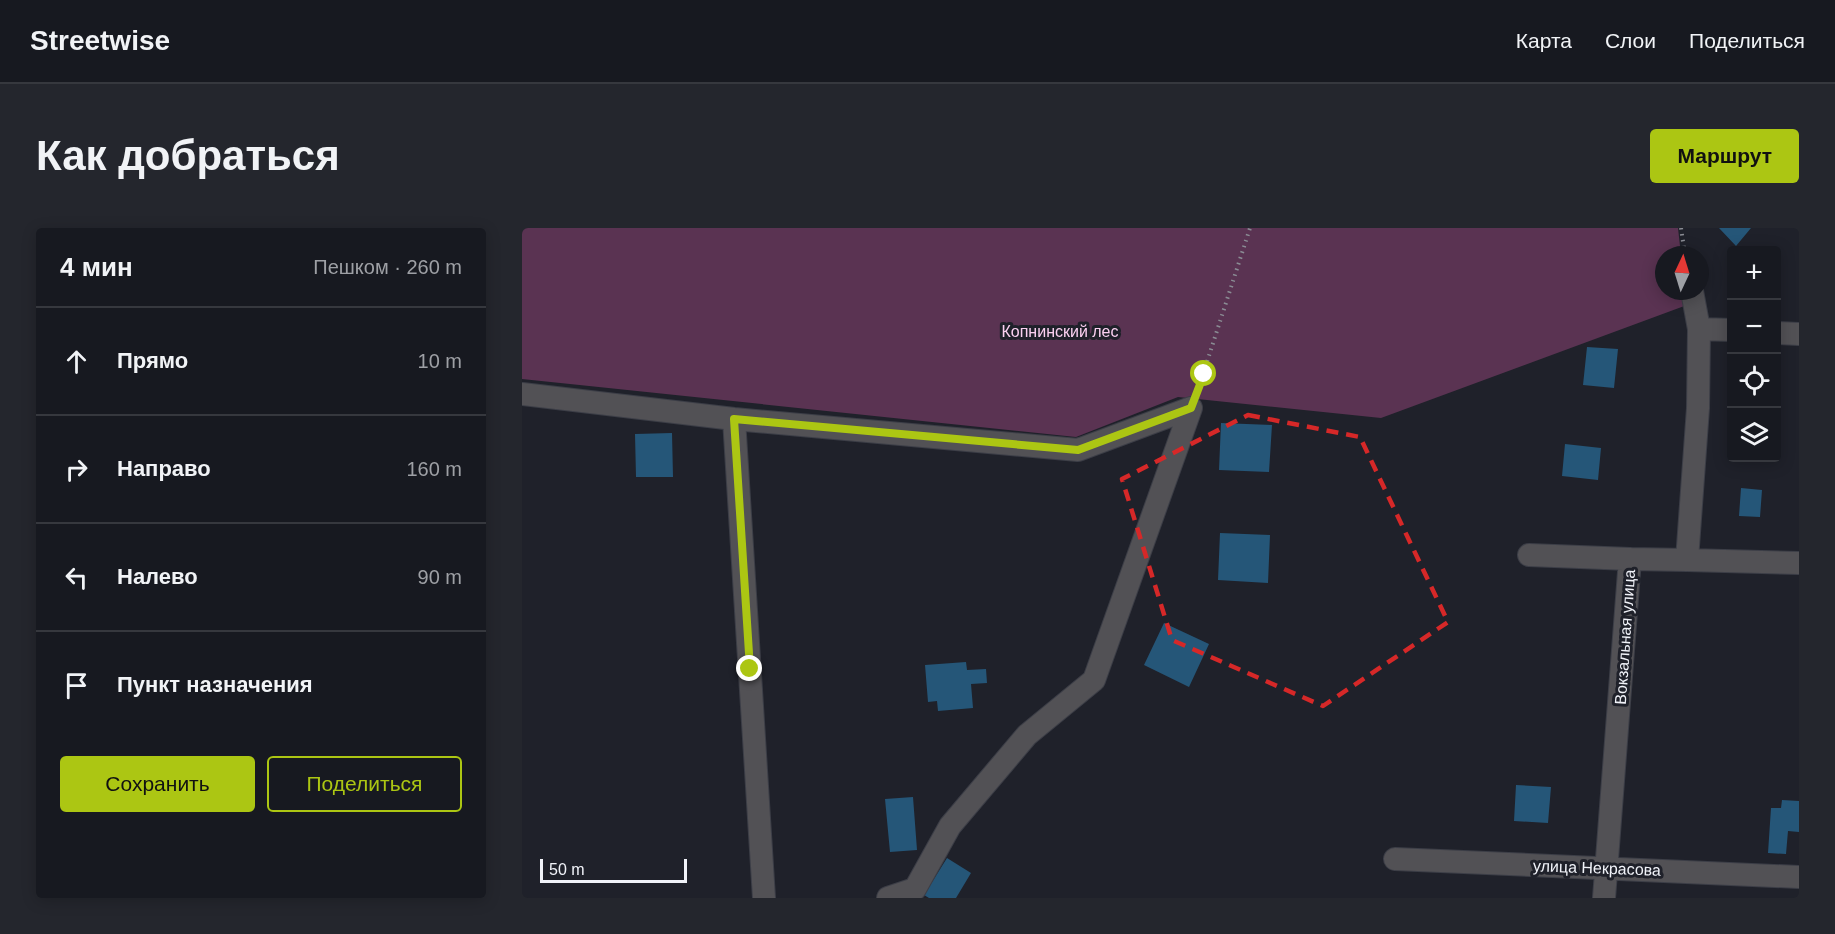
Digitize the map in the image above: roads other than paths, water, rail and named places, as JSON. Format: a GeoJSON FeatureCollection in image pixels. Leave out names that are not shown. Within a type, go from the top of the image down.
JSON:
{"type":"FeatureCollection","features":[{"type":"Feature","properties":{"kind":"street"},"geometry":{"type":"LineString","coordinates":[[1687,560],[1698,408],[1699,328],[1694,300]]}},
{"type":"Feature","properties":{"kind":"street"},"geometry":{"type":"LineString","coordinates":[[1699,328],[1727,330]]}},
{"type":"Feature","properties":{"kind":"street"},"geometry":{"type":"LineString","coordinates":[[1781,333],[1799,334]]}},
{"type":"Feature","properties":{"kind":"street"},"geometry":{"type":"LineString","coordinates":[[522,394],[734,419],[1078,450],[1191,408],[1094,680],[1027,735],[950,826],[915,889],[888,898]]}},
{"type":"Feature","properties":{"kind":"street"},"geometry":{"type":"LineString","coordinates":[[734,419],[764,898]]}},
{"type":"Feature","properties":{"kind":"street"},"geometry":{"type":"LineString","coordinates":[[1529,555],[1630,559]]}},
{"type":"Feature","properties":{"kind":"street","name":"Вокзальная улица"},"geometry":{"type":"LineString","coordinates":[[1604,898],[1630,559],[1799,563]]}},
{"type":"Feature","properties":{"kind":"street","name":"улица Некрасова"},"geometry":{"type":"LineString","coordinates":[[1395,860],[1799,877]]}},
{"type":"Feature","properties":{"kind":"park label","name":"Копнинский лес"},"geometry":{"type":"Point","coordinates":[1060,331]}}]}
